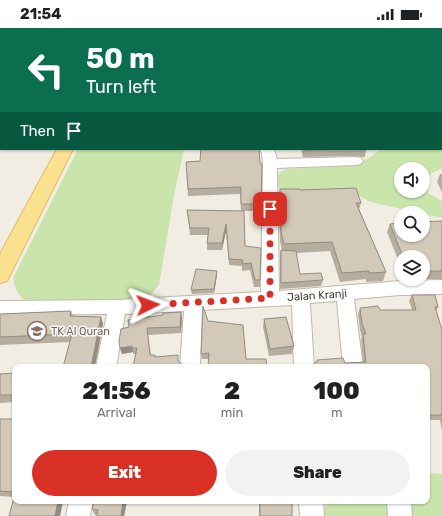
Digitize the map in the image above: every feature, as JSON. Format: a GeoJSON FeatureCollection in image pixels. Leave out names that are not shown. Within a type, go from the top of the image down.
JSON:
{"type":"FeatureCollection","features":[{"type":"Feature","properties":{"kind":"main road"},"geometry":{"type":"LineString","coordinates":[[0,275],[28,218],[64,150]]}},
{"type":"Feature","properties":{"kind":"street"},"geometry":{"type":"LineString","coordinates":[[267,150],[270,164],[270,298]]}},
{"type":"Feature","properties":{"kind":"street"},"geometry":{"type":"LineString","coordinates":[[270,164],[356,161]]}},
{"type":"Feature","properties":{"kind":"street","name":"Jalan Kranji"},"geometry":{"type":"LineString","coordinates":[[0,308],[118,307],[301,297],[400,288],[442,287]]}},
{"type":"Feature","properties":{"kind":"street"},"geometry":{"type":"LineString","coordinates":[[345,294],[353,364]]}},
{"type":"Feature","properties":{"kind":"street"},"geometry":{"type":"LineString","coordinates":[[301,297],[304,364]]}},
{"type":"Feature","properties":{"kind":"street"},"geometry":{"type":"LineString","coordinates":[[190,364],[193,303]]}},
{"type":"Feature","properties":{"kind":"street"},"geometry":{"type":"LineString","coordinates":[[107,364],[118,307]]}},
{"type":"Feature","properties":{"kind":"street"},"geometry":{"type":"LineString","coordinates":[[78,516],[80,504]]}},
{"type":"Feature","properties":{"kind":"street"},"geometry":{"type":"LineString","coordinates":[[311,504],[312,516]]}},
{"type":"Feature","properties":{"kind":"street"},"geometry":{"type":"LineString","coordinates":[[399,504],[400,516]]}},
{"type":"Feature","properties":{"kind":"green space"},"geometry":{"type":"Polygon","coordinates":[[[77,150],[184,150],[174,195],[159,285],[148,298],[135,303],[26,301],[17,291],[13,278],[77,150]]]}},
{"type":"Feature","properties":{"kind":"green space"},"geometry":{"type":"Polygon","coordinates":[[[380,150],[442,150],[442,168],[430,176],[430,162],[394,162],[394,198],[430,198],[430,194],[442,201],[442,218],[430,215],[430,206],[394,206],[394,207],[370,202],[354,193],[284,191],[279,188],[278,185],[279,174],[287,169],[350,166],[364,161],[380,150]]]}},
{"type":"Feature","properties":{"kind":"green space"},"geometry":{"type":"Polygon","coordinates":[[[430,473],[442,474],[442,516],[319,516],[324,511],[326,504],[430,504],[430,473]]]}},
{"type":"Feature","properties":{"kind":"building"},"geometry":{"type":"Polygon","coordinates":[[[201,150],[259,150],[260,163],[262,166],[261,204],[241,204],[241,187],[188,189],[186,162],[200,161],[201,150]]]}},
{"type":"Feature","properties":{"kind":"building"},"geometry":{"type":"Polygon","coordinates":[[[356,188],[361,203],[356,203],[386,272],[369,273],[369,271],[342,273],[332,242],[284,244],[281,232],[280,189],[300,190],[356,188]]]}},
{"type":"Feature","properties":{"kind":"building"},"geometry":{"type":"Polygon","coordinates":[[[187,210],[244,211],[245,246],[261,248],[260,280],[255,280],[251,263],[242,264],[243,260],[229,259],[226,224],[222,243],[207,243],[209,228],[190,228],[187,210]]]}},
{"type":"Feature","properties":{"kind":"building"},"geometry":{"type":"Polygon","coordinates":[[[442,221],[442,271],[430,271],[430,250],[400,250],[397,242],[430,242],[430,222],[442,221]]]}},
{"type":"Feature","properties":{"kind":"building"},"geometry":{"type":"Polygon","coordinates":[[[390,224],[394,224],[394,234],[390,224]]]}},
{"type":"Feature","properties":{"kind":"building"},"geometry":{"type":"Polygon","coordinates":[[[281,250],[296,251],[300,274],[321,273],[323,280],[281,283],[281,250]]]}},
{"type":"Feature","properties":{"kind":"building"},"geometry":{"type":"Polygon","coordinates":[[[196,269],[217,271],[214,289],[191,290],[196,269]]]}},
{"type":"Feature","properties":{"kind":"building"},"geometry":{"type":"Polygon","coordinates":[[[412,295],[435,295],[438,307],[435,307],[442,330],[442,415],[430,415],[430,364],[314,364],[317,360],[343,358],[345,363],[366,362],[363,334],[366,334],[362,324],[360,308],[378,306],[380,310],[416,310],[412,295]]]}},
{"type":"Feature","properties":{"kind":"building"},"geometry":{"type":"Polygon","coordinates":[[[203,306],[208,321],[243,325],[246,359],[266,359],[267,364],[208,364],[209,353],[201,354],[203,306]]]}},
{"type":"Feature","properties":{"kind":"building"},"geometry":{"type":"Polygon","coordinates":[[[71,311],[70,316],[101,317],[92,364],[64,364],[72,334],[0,337],[0,314],[71,311]]]}},
{"type":"Feature","properties":{"kind":"building"},"geometry":{"type":"Polygon","coordinates":[[[181,312],[180,327],[147,328],[150,355],[155,355],[155,357],[178,355],[178,361],[181,364],[134,364],[137,348],[132,348],[132,346],[120,348],[119,341],[121,329],[129,327],[128,320],[163,315],[163,313],[181,312]]]}},
{"type":"Feature","properties":{"kind":"building"},"geometry":{"type":"Polygon","coordinates":[[[286,317],[294,346],[270,349],[264,319],[286,317]]]}},
{"type":"Feature","properties":{"kind":"building"},"geometry":{"type":"Polygon","coordinates":[[[12,373],[12,395],[0,395],[0,374],[12,373]]]}},
{"type":"Feature","properties":{"kind":"building"},"geometry":{"type":"Polygon","coordinates":[[[0,419],[12,419],[12,492],[0,491],[0,419]]]}},
{"type":"Feature","properties":{"kind":"building"},"geometry":{"type":"Polygon","coordinates":[[[12,504],[57,504],[55,516],[9,516],[12,504]]]}},
{"type":"Feature","properties":{"kind":"building"},"geometry":{"type":"Polygon","coordinates":[[[93,504],[123,504],[121,516],[97,516],[98,510],[92,509],[93,504]]]}},
{"type":"Feature","properties":{"kind":"building"},"geometry":{"type":"Polygon","coordinates":[[[260,504],[292,504],[292,516],[260,516],[260,504]]]}},
{"type":"Feature","properties":{"kind":"place","name":"TK Al Quran"},"geometry":{"type":"Point","coordinates":[37,331]}},
{"type":"Feature","properties":{"kind":"route"},"geometry":{"type":"LineString","coordinates":[[148,305],[270,298],[270,209]]}}]}
